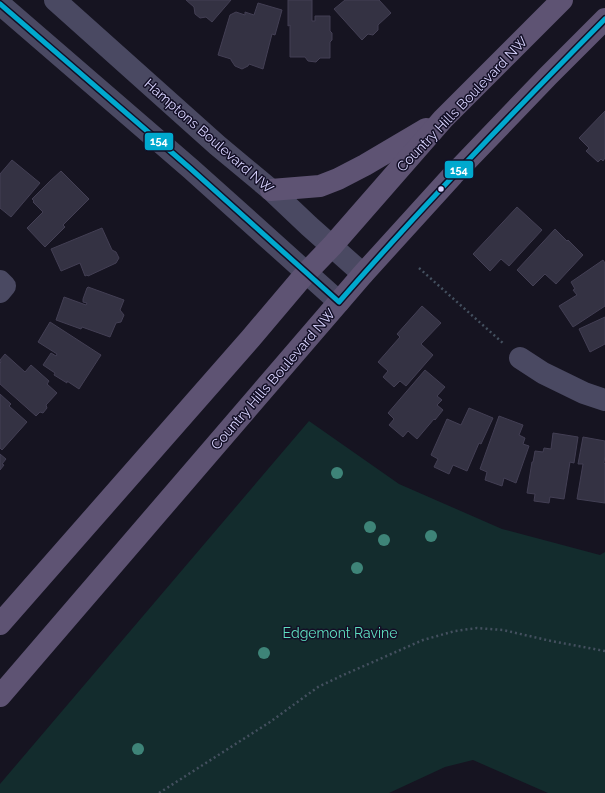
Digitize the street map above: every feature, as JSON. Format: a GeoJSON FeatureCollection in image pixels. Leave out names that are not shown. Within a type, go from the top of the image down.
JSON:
{"type":"FeatureCollection","features":[{"type":"Feature","properties":{"kind":"main road","name":"Country Hills Boulevard NW"},"geometry":{"type":"LineString","coordinates":[[0,624],[442,119],[562,0]]}},
{"type":"Feature","properties":{"kind":"main road","name":"Country Hills Boulevard NW"},"geometry":{"type":"LineString","coordinates":[[0,696],[363,274],[453,175],[605,19]]}},
{"type":"Feature","properties":{"kind":"main road"},"geometry":{"type":"LineString","coordinates":[[271,190],[320,186],[338,179],[365,165],[442,119]]}},
{"type":"Feature","properties":{"kind":"street","name":"Hamptons Boulevard NW"},"geometry":{"type":"LineString","coordinates":[[55,0],[217,145],[271,190],[363,274]]}},
{"type":"Feature","properties":{"kind":"street"},"geometry":{"type":"LineString","coordinates":[[0,4],[185,164],[339,302]]}},
{"type":"Feature","properties":{"kind":"street"},"geometry":{"type":"LineString","coordinates":[[0,281],[5,286],[0,292]]}},
{"type":"Feature","properties":{"kind":"street"},"geometry":{"type":"LineString","coordinates":[[520,358],[543,374],[584,393],[605,400]]}},
{"type":"Feature","properties":{"kind":"path"},"geometry":{"type":"LineString","coordinates":[[419,268],[520,358]]}},
{"type":"Feature","properties":{"kind":"path"},"geometry":{"type":"LineString","coordinates":[[159,793],[270,722],[318,687],[422,640],[455,631],[477,628],[503,630],[605,651]]}},
{"type":"Feature","properties":{"kind":"green space","name":"Edgemont Ravine"},"geometry":{"type":"Polygon","coordinates":[[[309,421],[399,484],[502,529],[600,555],[605,552],[605,793],[548,793],[473,760],[445,767],[389,793],[0,793],[0,784],[309,421]]]}},
{"type":"Feature","properties":{"kind":"building"},"geometry":{"type":"Polygon","coordinates":[[[186,0],[231,0],[212,22],[206,17],[200,18],[195,14],[194,7],[186,0]]]}},
{"type":"Feature","properties":{"kind":"building"},"geometry":{"type":"Polygon","coordinates":[[[288,0],[312,0],[312,21],[315,21],[315,16],[330,16],[330,31],[332,33],[332,40],[330,42],[330,58],[320,58],[316,62],[308,61],[305,57],[290,57],[288,0]]]}},
{"type":"Feature","properties":{"kind":"building"},"geometry":{"type":"Polygon","coordinates":[[[345,0],[379,0],[391,13],[378,25],[378,30],[373,35],[368,34],[362,40],[334,9],[345,0]]]}},
{"type":"Feature","properties":{"kind":"building"},"geometry":{"type":"Polygon","coordinates":[[[258,3],[282,10],[275,35],[272,34],[263,69],[249,64],[242,69],[235,66],[231,59],[218,55],[230,15],[236,12],[245,15],[245,12],[254,15],[258,3]]]}},
{"type":"Feature","properties":{"kind":"building"},"geometry":{"type":"Polygon","coordinates":[[[605,111],[605,158],[603,161],[601,159],[598,162],[586,151],[589,148],[579,138],[605,111]]]}},
{"type":"Feature","properties":{"kind":"building"},"geometry":{"type":"Polygon","coordinates":[[[12,160],[40,183],[11,217],[0,208],[0,174],[12,160]]]}},
{"type":"Feature","properties":{"kind":"building"},"geometry":{"type":"Polygon","coordinates":[[[61,171],[89,199],[63,225],[65,227],[45,247],[27,228],[43,212],[32,199],[61,171]]]}},
{"type":"Feature","properties":{"kind":"building"},"geometry":{"type":"Polygon","coordinates":[[[517,207],[542,230],[509,266],[501,259],[490,271],[473,254],[517,207]]]}},
{"type":"Feature","properties":{"kind":"building"},"geometry":{"type":"Polygon","coordinates":[[[102,228],[112,250],[116,252],[119,258],[116,263],[88,276],[85,276],[80,263],[61,271],[51,249],[102,228]]]}},
{"type":"Feature","properties":{"kind":"building"},"geometry":{"type":"Polygon","coordinates":[[[555,229],[583,255],[556,284],[545,274],[533,286],[517,270],[555,229]]]}},
{"type":"Feature","properties":{"kind":"building"},"geometry":{"type":"Polygon","coordinates":[[[603,260],[605,263],[605,306],[573,327],[559,306],[577,295],[573,290],[575,289],[571,282],[603,260]]]}},
{"type":"Feature","properties":{"kind":"building"},"geometry":{"type":"Polygon","coordinates":[[[88,287],[124,300],[120,310],[124,315],[121,322],[116,323],[110,337],[56,320],[64,297],[86,305],[87,303],[83,302],[83,299],[88,287]]]}},
{"type":"Feature","properties":{"kind":"building"},"geometry":{"type":"Polygon","coordinates":[[[422,306],[441,323],[421,344],[433,355],[406,386],[400,381],[394,387],[383,377],[388,371],[378,362],[400,337],[397,334],[422,306]]]}},
{"type":"Feature","properties":{"kind":"building"},"geometry":{"type":"Polygon","coordinates":[[[605,317],[605,344],[590,352],[579,329],[605,317]]]}},
{"type":"Feature","properties":{"kind":"building"},"geometry":{"type":"Polygon","coordinates":[[[50,322],[101,355],[79,389],[54,375],[55,373],[43,365],[51,353],[56,356],[57,354],[38,342],[50,322]]]}},
{"type":"Feature","properties":{"kind":"building"},"geometry":{"type":"Polygon","coordinates":[[[5,354],[25,372],[31,365],[49,381],[47,384],[57,393],[46,405],[47,408],[43,413],[40,412],[36,416],[0,384],[0,360],[5,354]]]}},
{"type":"Feature","properties":{"kind":"building"},"geometry":{"type":"Polygon","coordinates":[[[425,370],[445,387],[437,396],[442,400],[437,405],[443,410],[417,439],[408,431],[403,437],[389,425],[394,419],[388,413],[425,370]]]}},
{"type":"Feature","properties":{"kind":"building"},"geometry":{"type":"Polygon","coordinates":[[[0,394],[11,404],[9,406],[27,422],[2,450],[0,448],[0,394]]]}},
{"type":"Feature","properties":{"kind":"building"},"geometry":{"type":"Polygon","coordinates":[[[469,408],[493,418],[481,444],[479,443],[467,471],[453,465],[449,474],[434,467],[438,459],[431,455],[447,419],[461,425],[469,408]]]}},
{"type":"Feature","properties":{"kind":"building"},"geometry":{"type":"Polygon","coordinates":[[[499,416],[523,425],[519,435],[525,438],[523,444],[529,446],[516,483],[504,478],[502,486],[485,480],[487,472],[480,469],[499,416]]]}},
{"type":"Feature","properties":{"kind":"building"},"geometry":{"type":"Polygon","coordinates":[[[553,433],[578,437],[574,463],[570,462],[564,499],[550,497],[549,503],[534,501],[535,494],[527,493],[535,451],[543,452],[544,448],[551,449],[553,433]]]}},
{"type":"Feature","properties":{"kind":"building"},"geometry":{"type":"Polygon","coordinates":[[[583,437],[605,441],[605,503],[577,499],[583,464],[578,464],[583,437]]]}},
{"type":"Feature","properties":{"kind":"building"},"geometry":{"type":"Polygon","coordinates":[[[0,454],[6,459],[0,470],[0,454]]]}},
{"type":"Feature","properties":{"kind":"transit line","name":"154"},"geometry":{"type":"LineString","coordinates":[[0,4],[191,169],[339,302],[470,158],[605,19]]}}]}
